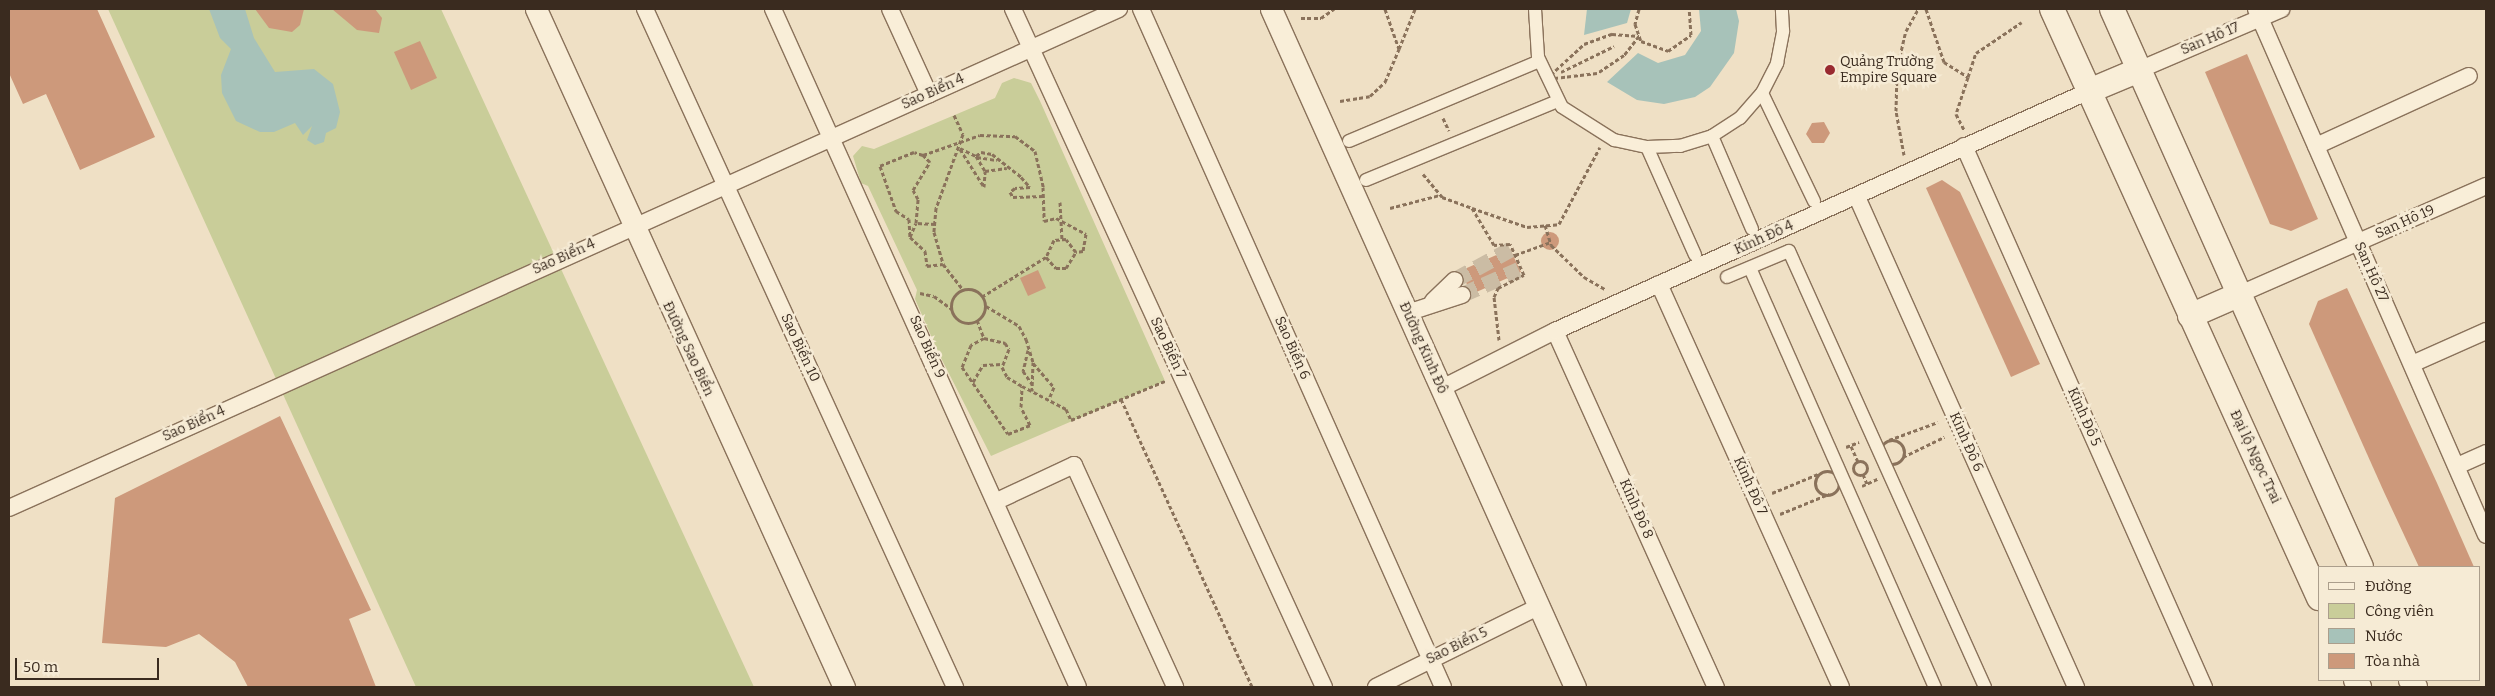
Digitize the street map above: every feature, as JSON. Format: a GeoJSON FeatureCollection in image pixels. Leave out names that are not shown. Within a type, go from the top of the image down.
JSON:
{"type":"FeatureCollection","features":[{"type":"Feature","properties":{"kind":"main road","name":"Đại lộ Ngọc Trai"},"geometry":{"type":"LineString","coordinates":[[2052,9],[2318,596]]}},
{"type":"Feature","properties":{"kind":"main road"},"geometry":{"type":"LineString","coordinates":[[2112,9],[2361,566]]}},
{"type":"Feature","properties":{"kind":"main road"},"geometry":{"type":"LineString","coordinates":[[2089,92],[2139,70]]}},
{"type":"Feature","properties":{"kind":"main road"},"geometry":{"type":"LineString","coordinates":[[2190,316],[2240,294]]}},
{"type":"Feature","properties":{"kind":"street","name":"Đường Sao Biển"},"geometry":{"type":"LineString","coordinates":[[536,9],[632,227],[844,687]]}},
{"type":"Feature","properties":{"kind":"street","name":"Sao Biển 10"},"geometry":{"type":"LineString","coordinates":[[646,9],[955,687]]}},
{"type":"Feature","properties":{"kind":"street","name":"Sao Biển 9"},"geometry":{"type":"LineString","coordinates":[[773,9],[997,501],[1078,687]]}},
{"type":"Feature","properties":{"kind":"street"},"geometry":{"type":"LineString","coordinates":[[890,9],[929,94]]}},
{"type":"Feature","properties":{"kind":"street","name":"Sao Biển 7"},"geometry":{"type":"LineString","coordinates":[[1013,9],[1324,687]]}},
{"type":"Feature","properties":{"kind":"street","name":"Sao Biển 4"},"geometry":{"type":"LineString","coordinates":[[9,508],[1119,9]]}},
{"type":"Feature","properties":{"kind":"street","name":"Sao Biển 6"},"geometry":{"type":"LineString","coordinates":[[1141,9],[1443,687]]}},
{"type":"Feature","properties":{"kind":"street","name":"Đường Kinh Đô"},"geometry":{"type":"LineString","coordinates":[[1271,9],[1575,687]]}},
{"type":"Feature","properties":{"kind":"street"},"geometry":{"type":"LineString","coordinates":[[1534,9],[1539,61],[1558,101],[1585,124],[1606,136],[1647,147],[1680,146],[1712,136],[1740,118],[1762,93],[1777,64],[1783,31],[1782,9]]}},
{"type":"Feature","properties":{"kind":"street","name":"San Hô 17"},"geometry":{"type":"LineString","coordinates":[[2139,70],[2258,13],[2281,9]]}},
{"type":"Feature","properties":{"kind":"street","name":"San Hô 27"},"geometry":{"type":"LineString","coordinates":[[2258,13],[2486,535]]}},
{"type":"Feature","properties":{"kind":"street"},"geometry":{"type":"LineString","coordinates":[[1349,141],[1539,61]]}},
{"type":"Feature","properties":{"kind":"street"},"geometry":{"type":"LineString","coordinates":[[2316,146],[2469,76]]}},
{"type":"Feature","properties":{"kind":"street","name":"Kinh Đô 4"},"geometry":{"type":"LineString","coordinates":[[1442,388],[1555,331],[1857,197],[1965,140],[2089,92]]}},
{"type":"Feature","properties":{"kind":"street"},"geometry":{"type":"LineString","coordinates":[[1762,93],[1814,201]]}},
{"type":"Feature","properties":{"kind":"street"},"geometry":{"type":"LineString","coordinates":[[1366,180],[1558,101]]}},
{"type":"Feature","properties":{"kind":"street"},"geometry":{"type":"LineString","coordinates":[[1712,136],[1752,229]]}},
{"type":"Feature","properties":{"kind":"street","name":"Kinh Đô 5"},"geometry":{"type":"LineString","coordinates":[[1965,140],[2204,687]]}},
{"type":"Feature","properties":{"kind":"street"},"geometry":{"type":"LineString","coordinates":[[1647,147],[1695,255]]}},
{"type":"Feature","properties":{"kind":"street","name":"San Hô 19"},"geometry":{"type":"LineString","coordinates":[[2240,294],[2486,186]]}},
{"type":"Feature","properties":{"kind":"street","name":"Kinh Đô 6"},"geometry":{"type":"LineString","coordinates":[[1857,197],[2076,687]]}},
{"type":"Feature","properties":{"kind":"street"},"geometry":{"type":"LineString","coordinates":[[1727,277],[1792,250],[1872,437],[1985,687]]}},
{"type":"Feature","properties":{"kind":"street"},"geometry":{"type":"LineString","coordinates":[[1750,268],[1935,687]]}},
{"type":"Feature","properties":{"kind":"street","name":"Kinh Đô 7"},"geometry":{"type":"LineString","coordinates":[[1660,284],[1841,687]]}},
{"type":"Feature","properties":{"kind":"street"},"geometry":{"type":"LineString","coordinates":[[1407,313],[1458,288]]}},
{"type":"Feature","properties":{"kind":"street","name":"Kinh Đô 8"},"geometry":{"type":"LineString","coordinates":[[1555,331],[1716,687]]}},
{"type":"Feature","properties":{"kind":"street"},"geometry":{"type":"LineString","coordinates":[[2412,364],[2486,331]]}},
{"type":"Feature","properties":{"kind":"street"},"geometry":{"type":"LineString","coordinates":[[2457,466],[2486,453]]}},
{"type":"Feature","properties":{"kind":"street"},"geometry":{"type":"LineString","coordinates":[[997,501],[1074,465],[1175,687]]}},
{"type":"Feature","properties":{"kind":"street","name":"Sao Biển 5"},"geometry":{"type":"LineString","coordinates":[[1376,687],[1538,607]]}},
{"type":"Feature","properties":{"kind":"path"},"geometry":{"type":"LineString","coordinates":[[1301,18],[1321,18],[1334,9]]}},
{"type":"Feature","properties":{"kind":"path"},"geometry":{"type":"LineString","coordinates":[[1386,9],[1399,49]]}},
{"type":"Feature","properties":{"kind":"path"},"geometry":{"type":"LineString","coordinates":[[1340,101],[1370,96],[1385,82],[1415,9]]}},
{"type":"Feature","properties":{"kind":"path"},"geometry":{"type":"LineString","coordinates":[[1639,9],[1635,24],[1639,36],[1658,51],[1677,48],[1690,34],[1689,9]]}},
{"type":"Feature","properties":{"kind":"path"},"geometry":{"type":"LineString","coordinates":[[1906,160],[1896,111],[1897,69],[1906,31],[1918,9]]}},
{"type":"Feature","properties":{"kind":"path"},"geometry":{"type":"LineString","coordinates":[[1926,9],[1944,62],[1968,77]]}},
{"type":"Feature","properties":{"kind":"path"},"geometry":{"type":"LineString","coordinates":[[1965,140],[1956,114],[1976,53],[2022,22]]}},
{"type":"Feature","properties":{"kind":"path"},"geometry":{"type":"LineString","coordinates":[[1546,79],[1584,44],[1612,34],[1639,36]]}},
{"type":"Feature","properties":{"kind":"path"},"geometry":{"type":"LineString","coordinates":[[1546,79],[1597,73],[1624,55],[1639,36]]}},
{"type":"Feature","properties":{"kind":"path"},"geometry":{"type":"LineString","coordinates":[[1546,79],[1614,46]]}},
{"type":"Feature","properties":{"kind":"path"},"geometry":{"type":"LineString","coordinates":[[1437,104],[1454,144]]}},
{"type":"Feature","properties":{"kind":"path"},"geometry":{"type":"LineString","coordinates":[[954,115],[962,140],[943,182],[935,224],[943,264],[963,290]]}},
{"type":"Feature","properties":{"kind":"path"},"geometry":{"type":"LineString","coordinates":[[923,155],[962,140],[1000,134],[1024,141],[1035,151],[1044,196],[1044,221],[1061,221],[1086,234],[1083,251],[1076,252],[1066,268],[1056,268],[1046,258]]}},
{"type":"Feature","properties":{"kind":"path"},"geometry":{"type":"LineString","coordinates":[[1412,161],[1440,196],[1526,227],[1559,224],[1606,136]]}},
{"type":"Feature","properties":{"kind":"path"},"geometry":{"type":"LineString","coordinates":[[960,148],[976,156],[998,160]]}},
{"type":"Feature","properties":{"kind":"path"},"geometry":{"type":"LineString","coordinates":[[960,148],[984,187],[985,171],[976,156]]}},
{"type":"Feature","properties":{"kind":"path"},"geometry":{"type":"LineString","coordinates":[[910,237],[916,223],[918,199],[913,190],[930,162],[923,155],[914,152],[880,166],[896,211],[909,219],[910,237],[926,251],[927,266],[943,264]]}},
{"type":"Feature","properties":{"kind":"path"},"geometry":{"type":"LineString","coordinates":[[976,156],[986,152],[1030,186],[1015,188],[1010,192],[1013,197],[1044,196]]}},
{"type":"Feature","properties":{"kind":"path"},"geometry":{"type":"LineString","coordinates":[[985,171],[1007,168]]}},
{"type":"Feature","properties":{"kind":"path"},"geometry":{"type":"LineString","coordinates":[[1390,208],[1440,196]]}},
{"type":"Feature","properties":{"kind":"path"},"geometry":{"type":"LineString","coordinates":[[1060,202],[1062,239]]}},
{"type":"Feature","properties":{"kind":"path"},"geometry":{"type":"LineString","coordinates":[[1472,208],[1494,245],[1510,244],[1524,275],[1498,288],[1494,297],[1494,324],[1500,342]]}},
{"type":"Feature","properties":{"kind":"path"},"geometry":{"type":"LineString","coordinates":[[916,223],[935,224]]}},
{"type":"Feature","properties":{"kind":"path"},"geometry":{"type":"LineString","coordinates":[[1545,225],[1550,242],[1584,278],[1602,285],[1608,294]]}},
{"type":"Feature","properties":{"kind":"path"},"geometry":{"type":"LineString","coordinates":[[1046,258],[1048,245],[1062,239],[1072,244],[1076,252]]}},
{"type":"Feature","properties":{"kind":"path"},"geometry":{"type":"LineString","coordinates":[[1515,255],[1550,242]]}},
{"type":"Feature","properties":{"kind":"path"},"geometry":{"type":"LineString","coordinates":[[982,296],[1046,258]]}},
{"type":"Feature","properties":{"kind":"path"},"geometry":{"type":"LineString","coordinates":[[952,309],[954,297],[963,290],[974,289],[982,296],[986,306],[1019,326],[1033,362],[1054,387],[1050,399]]}},
{"type":"Feature","properties":{"kind":"path"},"geometry":{"type":"LineString","coordinates":[[916,292],[934,296],[952,309],[961,321],[977,320]]}},
{"type":"Feature","properties":{"kind":"path"},"geometry":{"type":"LineString","coordinates":[[977,320],[986,306]]}},
{"type":"Feature","properties":{"kind":"path"},"geometry":{"type":"LineString","coordinates":[[977,320],[984,338]]}},
{"type":"Feature","properties":{"kind":"path"},"geometry":{"type":"LineString","coordinates":[[1022,386],[1021,407],[1030,425],[1008,434],[999,425],[999,415],[972,383],[962,366],[962,358],[971,345],[984,338],[1005,343],[1009,349],[1002,364],[1007,377],[1066,409],[1071,420],[1165,381]]}},
{"type":"Feature","properties":{"kind":"path"},"geometry":{"type":"LineString","coordinates":[[1028,349],[1022,371],[1032,384]]}},
{"type":"Feature","properties":{"kind":"path"},"geometry":{"type":"LineString","coordinates":[[1032,391],[1033,362]]}},
{"type":"Feature","properties":{"kind":"path"},"geometry":{"type":"LineString","coordinates":[[972,383],[983,365],[1002,364]]}},
{"type":"Feature","properties":{"kind":"path"},"geometry":{"type":"LineString","coordinates":[[1121,399],[1252,687]]}},
{"type":"Feature","properties":{"kind":"path"},"geometry":{"type":"LineString","coordinates":[[1888,441],[1937,421],[1940,427]]}},
{"type":"Feature","properties":{"kind":"path"},"geometry":{"type":"LineString","coordinates":[[1903,457],[1945,440],[1942,433]]}},
{"type":"Feature","properties":{"kind":"path"},"geometry":{"type":"LineString","coordinates":[[1832,453],[1872,437]]}},
{"type":"Feature","properties":{"kind":"path"},"geometry":{"type":"LineString","coordinates":[[1851,446],[1858,462],[1866,466],[1863,474],[1867,484]]}},
{"type":"Feature","properties":{"kind":"path"},"geometry":{"type":"LineString","coordinates":[[1858,462],[1853,470],[1863,474]]}},
{"type":"Feature","properties":{"kind":"path"},"geometry":{"type":"LineString","coordinates":[[1773,501],[1770,494],[1820,473]]}},
{"type":"Feature","properties":{"kind":"path"},"geometry":{"type":"LineString","coordinates":[[1849,491],[1889,474]]}},
{"type":"Feature","properties":{"kind":"path"},"geometry":{"type":"LineString","coordinates":[[1776,508],[1779,515],[1829,494]]}},
{"type":"Feature","properties":{"kind":"green space"},"geometry":{"type":"Polygon","coordinates":[[[108,9],[441,9],[754,687],[416,687],[108,9]]]}},
{"type":"Feature","properties":{"kind":"green space"},"geometry":{"type":"Polygon","coordinates":[[[1014,78],[1031,83],[1040,101],[1165,381],[991,456],[939,354],[915,299],[917,290],[868,186],[861,183],[853,156],[862,146],[874,149],[995,98],[1002,83],[1014,78]]]}},
{"type":"Feature","properties":{"kind":"water"},"geometry":{"type":"Polygon","coordinates":[[[209,9],[245,9],[254,38],[275,72],[314,69],[333,84],[340,112],[336,128],[326,133],[324,142],[315,145],[307,140],[312,126],[303,135],[295,123],[274,132],[260,132],[236,121],[222,93],[221,75],[231,49],[220,38],[209,9]]]}},
{"type":"Feature","properties":{"kind":"water"},"geometry":{"type":"Polygon","coordinates":[[[1587,9],[1631,9],[1627,23],[1584,35],[1587,9]]]}},
{"type":"Feature","properties":{"kind":"water"},"geometry":{"type":"Polygon","coordinates":[[[1699,9],[1736,9],[1739,21],[1734,53],[1710,87],[1695,97],[1664,104],[1637,100],[1607,82],[1638,53],[1658,63],[1685,55],[1701,31],[1699,9]]]}},
{"type":"Feature","properties":{"kind":"building"},"geometry":{"type":"Polygon","coordinates":[[[9,9],[97,9],[155,137],[80,170],[46,94],[23,104],[9,73],[9,9]]]}},
{"type":"Feature","properties":{"kind":"building"},"geometry":{"type":"Polygon","coordinates":[[[255,9],[304,9],[300,25],[292,32],[269,28],[255,9]]]}},
{"type":"Feature","properties":{"kind":"building"},"geometry":{"type":"Polygon","coordinates":[[[332,9],[375,9],[382,18],[379,33],[357,30],[332,9]]]}},
{"type":"Feature","properties":{"kind":"building"},"geometry":{"type":"Polygon","coordinates":[[[420,41],[437,78],[411,90],[394,52],[420,41]]]}},
{"type":"Feature","properties":{"kind":"building"},"geometry":{"type":"Polygon","coordinates":[[[2247,54],[2318,219],[2291,231],[2270,224],[2205,72],[2247,54]]]}},
{"type":"Feature","properties":{"kind":"building"},"geometry":{"type":"Polygon","coordinates":[[[1824,122],[1830,133],[1824,143],[1812,143],[1806,134],[1812,123],[1824,122]]]}},
{"type":"Feature","properties":{"kind":"building"},"geometry":{"type":"Polygon","coordinates":[[[1942,180],[1960,192],[2040,364],[2011,377],[1926,188],[1942,180]]]}},
{"type":"Feature","properties":{"kind":"building"},"geometry":{"type":"Polygon","coordinates":[[[1550,232],[1556,235],[1559,241],[1556,247],[1550,250],[1544,247],[1541,241],[1544,235],[1550,232]]]}},
{"type":"Feature","properties":{"kind":"building"},"geometry":{"type":"Polygon","coordinates":[[[1510,249],[1521,272],[1472,294],[1460,271],[1510,249]]]}},
{"type":"Feature","properties":{"kind":"building"},"geometry":{"type":"Polygon","coordinates":[[[1038,270],[1046,288],[1028,296],[1020,278],[1038,270]]]}},
{"type":"Feature","properties":{"kind":"building"},"geometry":{"type":"Polygon","coordinates":[[[2347,288],[2474,566],[2419,566],[2309,324],[2318,301],[2347,288]]]}},
{"type":"Feature","properties":{"kind":"building"},"geometry":{"type":"Polygon","coordinates":[[[280,416],[371,610],[349,619],[376,687],[248,687],[235,662],[199,634],[166,647],[102,643],[115,498],[280,416]]]}},
{"type":"Feature","properties":{"kind":"tunnel"},"geometry":{"type":"LineString","coordinates":[[1455,280],[1510,250]]}},
{"type":"Feature","properties":{"kind":"tunnel"},"geometry":{"type":"LineString","coordinates":[[1462,295],[1519,270]]}},
{"type":"Feature","properties":{"kind":"place","name":"Quảng Trường Empire Square"},"geometry":{"type":"Point","coordinates":[1830,70]}}]}
